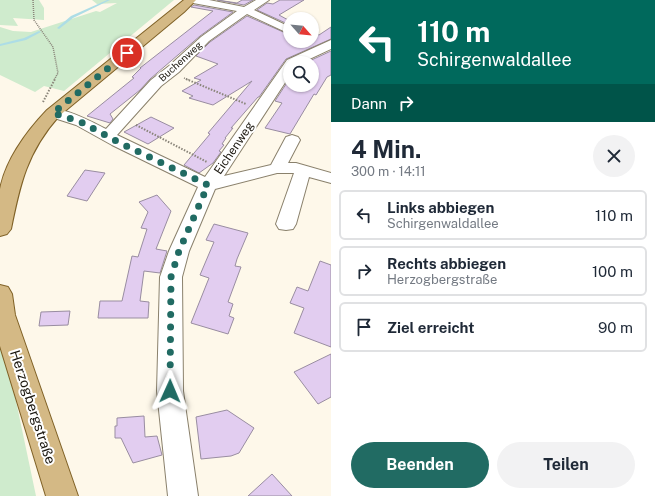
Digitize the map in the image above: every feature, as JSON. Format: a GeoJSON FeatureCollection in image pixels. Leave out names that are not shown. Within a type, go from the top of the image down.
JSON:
{"type":"FeatureCollection","features":[{"type":"Feature","properties":{"kind":"main road"},"geometry":{"type":"LineString","coordinates":[[0,229],[18,164],[40,126],[53,113],[190,0]]}},
{"type":"Feature","properties":{"kind":"main road","name":"Herzogbergstraße"},"geometry":{"type":"LineString","coordinates":[[0,294],[3,314],[62,496]]}},
{"type":"Feature","properties":{"kind":"street"},"geometry":{"type":"LineString","coordinates":[[193,0],[246,10],[283,28]]}},
{"type":"Feature","properties":{"kind":"street","name":"Buchenweg"},"geometry":{"type":"LineString","coordinates":[[108,136],[156,83],[170,72],[204,39],[246,10],[264,0]]}},
{"type":"Feature","properties":{"kind":"street","name":"Eichenweg"},"geometry":{"type":"LineString","coordinates":[[308,56],[328,47]]}},
{"type":"Feature","properties":{"kind":"street","name":"Eichenweg"},"geometry":{"type":"LineString","coordinates":[[183,496],[170,391],[171,277],[179,251],[214,177],[283,76]]}},
{"type":"Feature","properties":{"kind":"street"},"geometry":{"type":"LineString","coordinates":[[53,113],[81,122],[108,136],[214,177],[277,168],[296,168],[331,178]]}},
{"type":"Feature","properties":{"kind":"street"},"geometry":{"type":"LineString","coordinates":[[277,168],[292,140]]}},
{"type":"Feature","properties":{"kind":"street"},"geometry":{"type":"LineString","coordinates":[[286,224],[303,170]]}},
{"type":"Feature","properties":{"kind":"path"},"geometry":{"type":"LineString","coordinates":[[33,0],[34,20],[53,47],[58,73],[37,113],[40,126]]}},
{"type":"Feature","properties":{"kind":"path"},"geometry":{"type":"LineString","coordinates":[[170,72],[260,109]]}},
{"type":"Feature","properties":{"kind":"path"},"geometry":{"type":"LineString","coordinates":[[124,119],[214,177]]}},
{"type":"Feature","properties":{"kind":"green space"},"geometry":{"type":"Polygon","coordinates":[[[0,0],[39,0],[44,8],[44,20],[13,18],[18,26],[0,25],[0,0]]]}},
{"type":"Feature","properties":{"kind":"green space"},"geometry":{"type":"Polygon","coordinates":[[[92,0],[174,0],[64,91],[44,86],[35,92],[0,75],[0,27],[13,31],[31,32],[96,11],[100,12],[117,3],[97,4],[92,0]]]}},
{"type":"Feature","properties":{"kind":"green space"},"geometry":{"type":"Polygon","coordinates":[[[0,325],[36,496],[0,496],[0,325]]]}},
{"type":"Feature","properties":{"kind":"building"},"geometry":{"type":"Polygon","coordinates":[[[217,0],[237,3],[242,0],[253,0],[244,5],[217,0]]]}},
{"type":"Feature","properties":{"kind":"building"},"geometry":{"type":"Polygon","coordinates":[[[280,0],[304,0],[279,15],[283,17],[283,22],[257,10],[267,3],[273,4],[280,0]]]}},
{"type":"Feature","properties":{"kind":"building"},"geometry":{"type":"Polygon","coordinates":[[[194,5],[233,12],[200,36],[150,79],[140,90],[110,114],[113,119],[110,123],[87,116],[134,78],[132,77],[140,68],[213,11],[191,7],[194,5]]]}},
{"type":"Feature","properties":{"kind":"building"},"geometry":{"type":"Polygon","coordinates":[[[247,16],[283,32],[283,48],[311,48],[293,56],[283,56],[283,63],[259,97],[231,128],[233,128],[225,138],[222,144],[224,145],[219,151],[221,152],[213,163],[199,173],[184,165],[210,134],[208,133],[252,81],[213,105],[189,98],[193,96],[182,91],[201,80],[194,78],[218,64],[196,56],[210,42],[247,16]]]}},
{"type":"Feature","properties":{"kind":"building"},"geometry":{"type":"Polygon","coordinates":[[[331,27],[331,39],[319,44],[319,35],[331,27]]]}},
{"type":"Feature","properties":{"kind":"building"},"geometry":{"type":"Polygon","coordinates":[[[331,51],[331,75],[327,77],[319,90],[319,57],[331,51]]]}},
{"type":"Feature","properties":{"kind":"building"},"geometry":{"type":"Polygon","coordinates":[[[283,89],[283,92],[318,92],[316,95],[314,94],[290,134],[265,128],[282,103],[275,101],[283,89]]]}},
{"type":"Feature","properties":{"kind":"building"},"geometry":{"type":"Polygon","coordinates":[[[151,117],[174,128],[148,144],[124,132],[151,117]]]}},
{"type":"Feature","properties":{"kind":"building"},"geometry":{"type":"Polygon","coordinates":[[[85,170],[105,173],[87,201],[67,196],[85,170]]]}},
{"type":"Feature","properties":{"kind":"building"},"geometry":{"type":"Polygon","coordinates":[[[157,195],[171,211],[156,249],[167,251],[160,273],[144,271],[140,301],[149,302],[148,318],[98,318],[100,301],[122,301],[132,256],[138,257],[147,229],[141,228],[148,212],[139,202],[157,195]]]}},
{"type":"Feature","properties":{"kind":"building"},"geometry":{"type":"Polygon","coordinates":[[[214,224],[248,233],[235,266],[241,267],[228,302],[233,304],[229,316],[234,318],[228,334],[191,323],[209,278],[200,275],[214,242],[206,240],[214,224]]]}},
{"type":"Feature","properties":{"kind":"building"},"geometry":{"type":"Polygon","coordinates":[[[320,261],[331,265],[331,347],[294,333],[304,308],[290,303],[297,287],[308,291],[320,261]]]}},
{"type":"Feature","properties":{"kind":"building"},"geometry":{"type":"Polygon","coordinates":[[[70,311],[68,325],[39,326],[41,312],[70,311]]]}},
{"type":"Feature","properties":{"kind":"building"},"geometry":{"type":"Polygon","coordinates":[[[331,354],[331,397],[318,404],[294,372],[331,354]]]}},
{"type":"Feature","properties":{"kind":"building"},"geometry":{"type":"Polygon","coordinates":[[[227,410],[254,428],[239,453],[231,456],[201,459],[196,417],[227,410]]]}},
{"type":"Feature","properties":{"kind":"building"},"geometry":{"type":"Polygon","coordinates":[[[144,416],[145,437],[157,436],[162,455],[133,463],[121,438],[115,438],[115,426],[117,426],[117,418],[144,416]]]}},
{"type":"Feature","properties":{"kind":"building"},"geometry":{"type":"Polygon","coordinates":[[[272,474],[292,496],[248,496],[272,474]]]}},
{"type":"Feature","properties":{"kind":"waterway"},"geometry":{"type":"LineString","coordinates":[[58,28],[72,17],[109,0]]}},
{"type":"Feature","properties":{"kind":"waterway"},"geometry":{"type":"LineString","coordinates":[[0,45],[25,39],[40,32]]}},
{"type":"Feature","properties":{"kind":"route"},"geometry":{"type":"LineString","coordinates":[[127,53],[53,113],[81,122],[118,142],[208,185],[179,251],[171,277],[170,391]]}}]}
